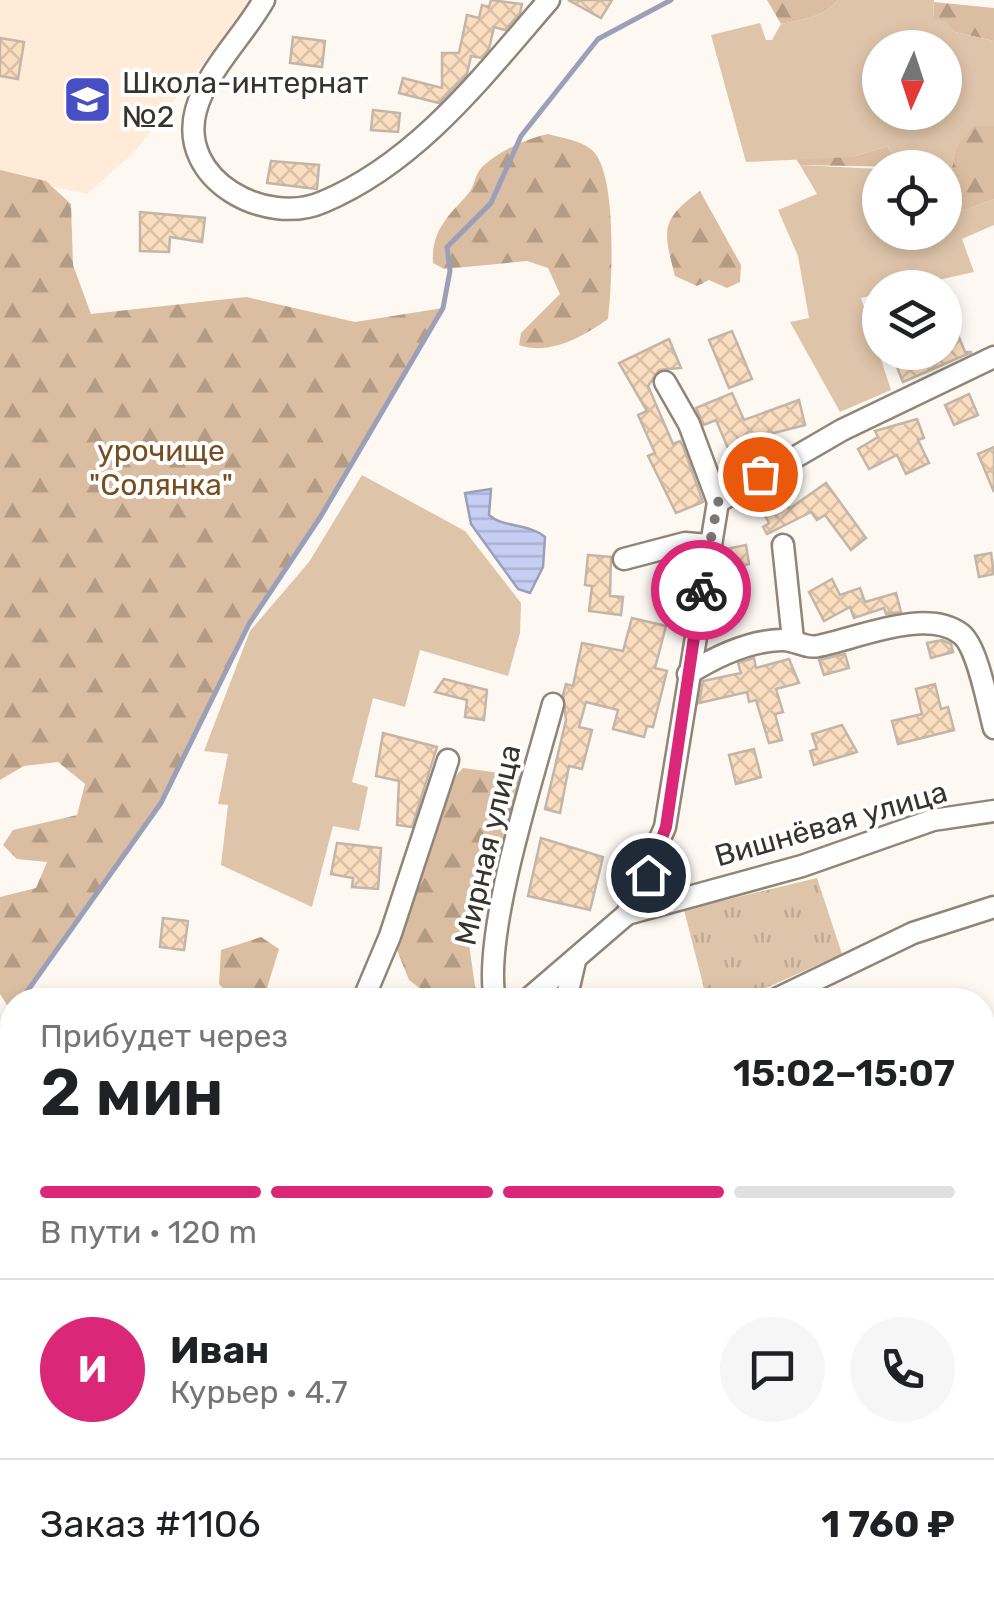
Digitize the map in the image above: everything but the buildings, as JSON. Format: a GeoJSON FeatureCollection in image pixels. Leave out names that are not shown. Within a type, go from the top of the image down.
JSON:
{"type":"FeatureCollection","features":[{"type":"Feature","properties":{"kind":"street"},"geometry":{"type":"LineString","coordinates":[[264,0],[241,40],[215,69],[196,111],[197,140],[219,184],[236,198],[284,210],[325,202],[425,139],[549,0]]}},
{"type":"Feature","properties":{"kind":"street"},"geometry":{"type":"LineString","coordinates":[[718,502],[842,430],[994,357]]}},
{"type":"Feature","properties":{"kind":"street"},"geometry":{"type":"LineString","coordinates":[[540,988],[627,914],[666,827],[708,545],[718,502],[690,424],[665,382]]}},
{"type":"Feature","properties":{"kind":"street"},"geometry":{"type":"LineString","coordinates":[[624,559],[684,543],[708,545]]}},
{"type":"Feature","properties":{"kind":"street"},"geometry":{"type":"LineString","coordinates":[[783,545],[793,640]]}},
{"type":"Feature","properties":{"kind":"street"},"geometry":{"type":"LineString","coordinates":[[688,674],[718,655],[779,639],[813,648],[918,624],[960,632],[970,645],[994,728]]}},
{"type":"Feature","properties":{"kind":"street","name":"Мирная улица"},"geometry":{"type":"LineString","coordinates":[[493,988],[490,972],[497,930],[553,704]]}},
{"type":"Feature","properties":{"kind":"street","name":"Мирная улица"},"geometry":{"type":"LineString","coordinates":[[367,988],[448,760]]}},
{"type":"Feature","properties":{"kind":"street","name":"Вишнёвая улица"},"geometry":{"type":"LineString","coordinates":[[627,914],[802,866],[933,820],[994,811]]}},
{"type":"Feature","properties":{"kind":"street"},"geometry":{"type":"LineString","coordinates":[[799,988],[913,933],[994,907]]}},
{"type":"Feature","properties":{"kind":"street"},"geometry":{"type":"LineString","coordinates":[[567,988],[578,954]]}},
{"type":"Feature","properties":{"kind":"shaded area","name":"Школа-интернат №2"},"geometry":{"type":"Polygon","coordinates":[[[0,0],[250,0],[241,28],[215,48],[135,151],[87,194],[0,174],[0,0]]]}},
{"type":"Feature","properties":{"kind":"green space"},"geometry":{"type":"Polygon","coordinates":[[[767,0],[838,0],[820,14],[781,24],[767,0]]]}},
{"type":"Feature","properties":{"kind":"green space"},"geometry":{"type":"Polygon","coordinates":[[[838,0],[934,0],[933,19],[946,21],[953,30],[862,30],[862,130],[962,130],[962,34],[994,41],[994,126],[974,126],[955,150],[890,150],[887,146],[862,150],[862,154],[852,157],[746,162],[711,35],[760,23],[766,40],[772,40],[781,24],[826,10],[838,0]]]}},
{"type":"Feature","properties":{"kind":"green space"},"geometry":{"type":"Polygon","coordinates":[[[934,2],[994,8],[994,41],[952,30],[933,19],[934,2]]]}},
{"type":"Feature","properties":{"kind":"green space"},"geometry":{"type":"Polygon","coordinates":[[[974,125],[994,126],[994,199],[962,210],[962,150],[955,149],[974,125]]]}},
{"type":"Feature","properties":{"kind":"green space"},"geometry":{"type":"Polygon","coordinates":[[[548,134],[587,147],[600,162],[610,205],[610,303],[608,319],[588,332],[554,346],[531,348],[519,345],[521,333],[560,294],[548,268],[527,261],[444,269],[433,263],[433,252],[442,225],[470,191],[483,166],[514,146],[548,134]]]}},
{"type":"Feature","properties":{"kind":"green space"},"geometry":{"type":"Polygon","coordinates":[[[862,154],[862,166],[800,165],[794,156],[862,154]]]}},
{"type":"Feature","properties":{"kind":"green space"},"geometry":{"type":"Polygon","coordinates":[[[800,165],[862,168],[862,250],[962,250],[962,239],[974,272],[862,270],[862,370],[884,370],[891,390],[840,412],[790,322],[809,318],[798,256],[778,210],[817,194],[800,165]]]}},
{"type":"Feature","properties":{"kind":"green space","name":"урочище \"Солянка\""},"geometry":{"type":"Polygon","coordinates":[[[0,170],[46,181],[71,204],[73,265],[91,314],[246,297],[355,322],[443,308],[321,516],[249,624],[161,803],[30,988],[0,988],[0,897],[36,888],[47,862],[17,859],[3,845],[13,830],[77,815],[85,784],[58,762],[24,766],[0,780],[0,170]]]}},
{"type":"Feature","properties":{"kind":"green space"},"geometry":{"type":"Polygon","coordinates":[[[700,191],[741,265],[740,282],[727,288],[709,280],[697,286],[675,276],[668,227],[678,210],[700,191]]]}},
{"type":"Feature","properties":{"kind":"green space"},"geometry":{"type":"Polygon","coordinates":[[[994,199],[994,225],[962,239],[962,210],[994,199]]]}},
{"type":"Feature","properties":{"kind":"green space"},"geometry":{"type":"Polygon","coordinates":[[[362,475],[465,531],[521,603],[520,633],[508,676],[420,650],[405,707],[373,698],[352,782],[368,787],[359,831],[333,826],[312,907],[221,865],[228,805],[218,804],[228,754],[204,751],[250,631],[309,562],[362,475]]]}},
{"type":"Feature","properties":{"kind":"green space"},"geometry":{"type":"Polygon","coordinates":[[[463,768],[524,776],[502,864],[481,888],[469,944],[475,988],[419,988],[409,980],[395,945],[443,790],[463,768]]]}},
{"type":"Feature","properties":{"kind":"green space"},"geometry":{"type":"Polygon","coordinates":[[[817,878],[842,954],[766,988],[704,988],[684,910],[817,878]]]}},
{"type":"Feature","properties":{"kind":"green space"},"geometry":{"type":"Polygon","coordinates":[[[261,937],[279,949],[267,988],[223,988],[219,984],[221,950],[261,937]]]}},
{"type":"Feature","properties":{"kind":"water"},"geometry":{"type":"Polygon","coordinates":[[[491,489],[489,515],[545,537],[543,567],[530,593],[518,589],[471,524],[465,493],[491,489]]]}},
{"type":"Feature","properties":{"kind":"waterway"},"geometry":{"type":"LineString","coordinates":[[30,988],[161,803],[249,624],[321,516],[443,308],[450,271],[447,247],[491,203],[521,136],[598,39],[671,0]]}},
{"type":"Feature","properties":{"kind":"way so far"},"geometry":{"type":"LineString","coordinates":[[701,590],[718,502],[760,474]]}},
{"type":"Feature","properties":{"kind":"place","name":"Школа-интернат №2"},"geometry":{"type":"Point","coordinates":[87,100]}},
{"type":"Feature","properties":{"kind":"route"},"geometry":{"type":"LineString","coordinates":[[648,875],[666,827],[701,590]]}}]}
